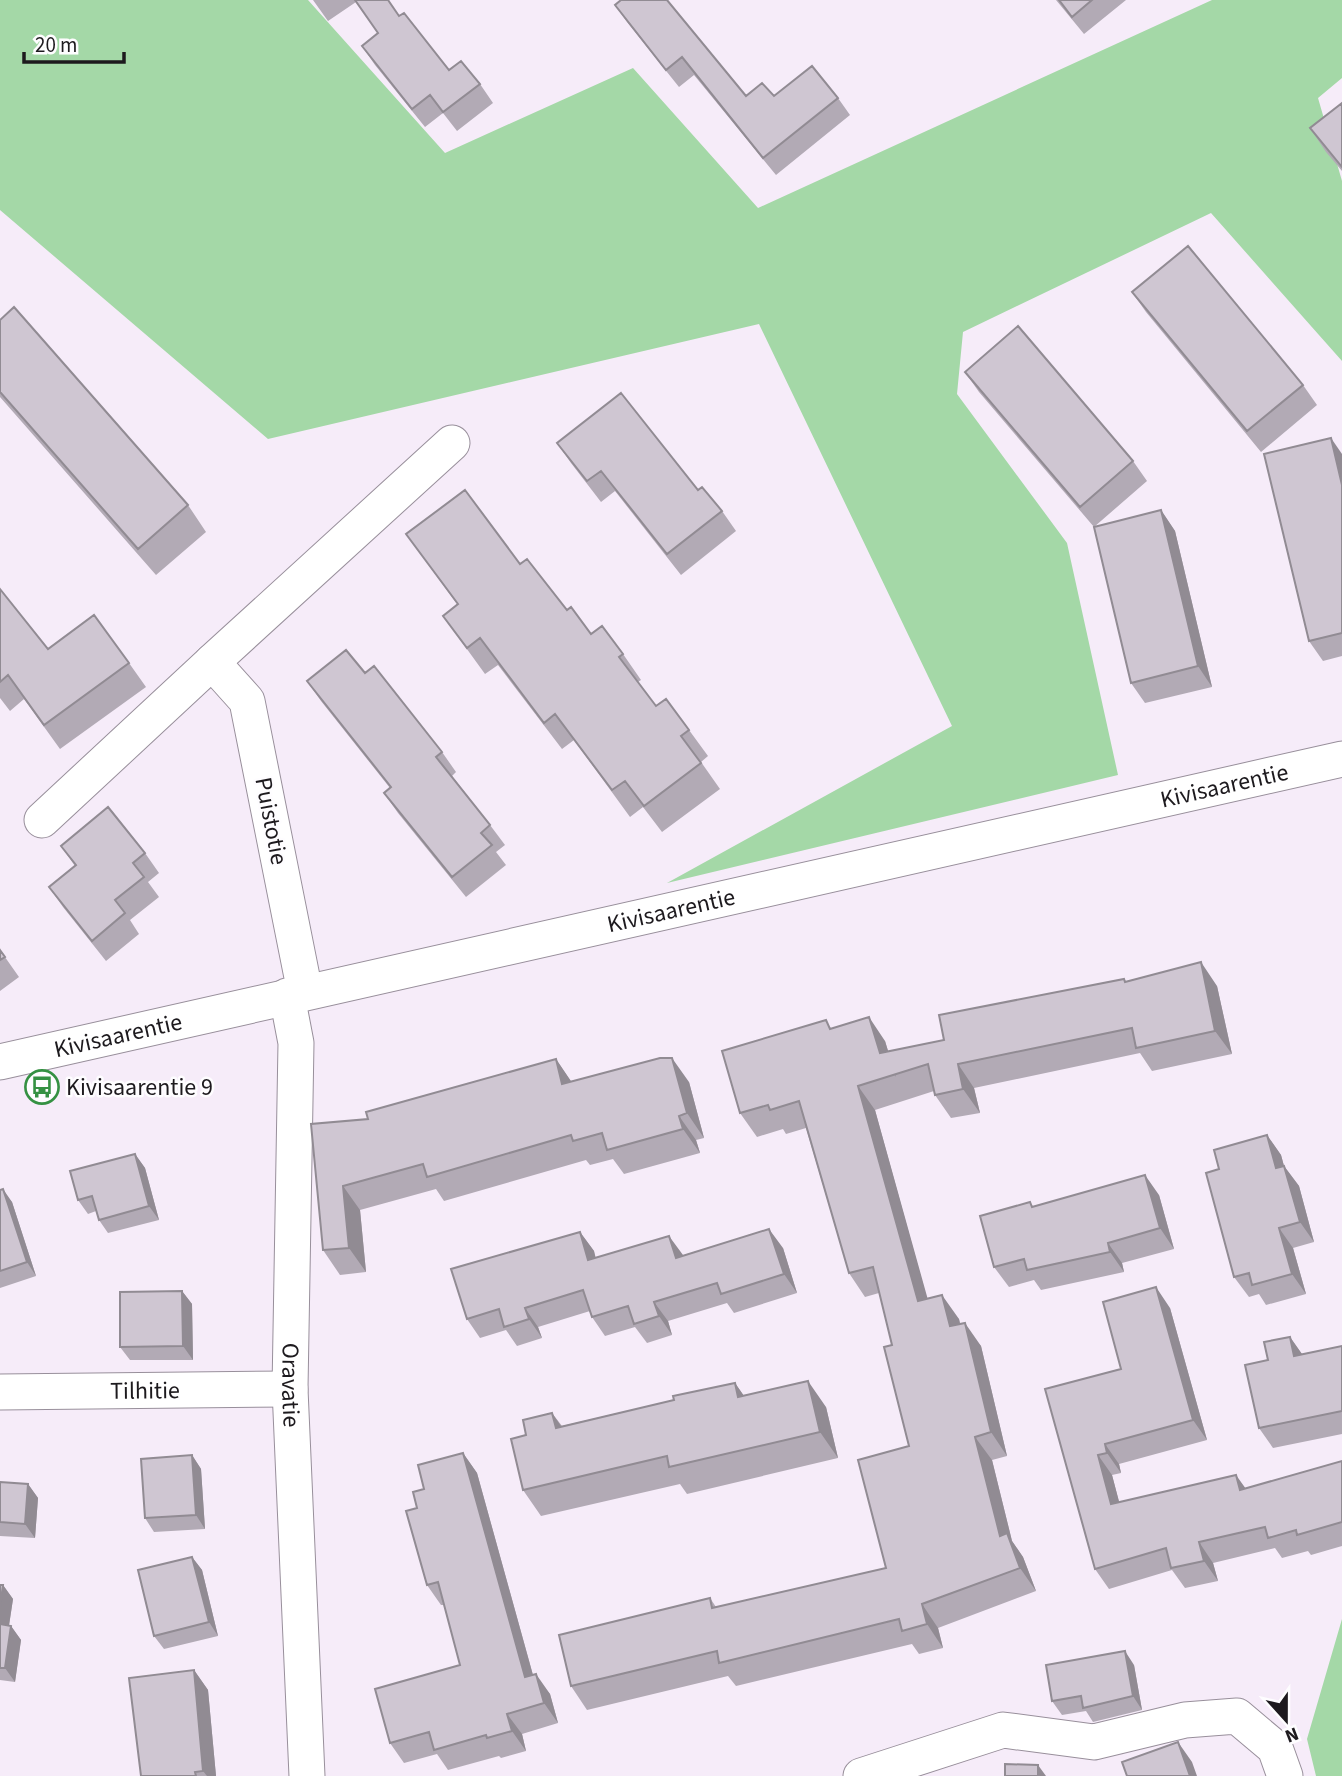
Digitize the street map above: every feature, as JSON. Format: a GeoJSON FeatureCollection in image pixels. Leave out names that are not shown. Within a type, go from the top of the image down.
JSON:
{"type":"FeatureCollection","features":[{"type":"Feature","properties":{"kind":"street"},"geometry":{"type":"LineString","coordinates":[[42,820],[452,443]]}},
{"type":"Feature","properties":{"kind":"street","name":"Puistotie"},"geometry":{"type":"LineString","coordinates":[[212,663],[247,701],[296,994]]}},
{"type":"Feature","properties":{"kind":"street","name":"Kivisaarentie"},"geometry":{"type":"LineString","coordinates":[[0,1062],[1342,759]]}},
{"type":"Feature","properties":{"kind":"street","name":"Oravatie"},"geometry":{"type":"LineString","coordinates":[[296,994],[290,1389],[307,1776]]}},
{"type":"Feature","properties":{"kind":"street","name":"Tilhitie"},"geometry":{"type":"LineString","coordinates":[[0,1392],[290,1389]]}},
{"type":"Feature","properties":{"kind":"street"},"geometry":{"type":"LineString","coordinates":[[861,1776],[1003,1730],[1094,1742],[1185,1720],[1237,1716],[1275,1748],[1285,1776]]}},
{"type":"Feature","properties":{"kind":"green space"},"geometry":{"type":"Polygon","coordinates":[[[0,0],[308,0],[445,153],[633,68],[758,208],[1212,0],[1342,0],[1342,78],[1318,98],[1342,181],[1342,361],[1211,213],[963,332],[957,394],[1067,543],[1118,775],[667,883],[952,726],[759,324],[268,439],[0,210],[0,0]]]}},
{"type":"Feature","properties":{"kind":"green space"},"geometry":{"type":"Polygon","coordinates":[[[1342,1619],[1342,1776],[1316,1776],[1307,1739],[1342,1619]]]}},
{"type":"Feature","properties":{"kind":"building"},"geometry":{"type":"Polygon","coordinates":[[[355,0],[388,0],[399,16],[404,13],[449,70],[461,61],[480,84],[443,112],[430,95],[412,109],[362,46],[378,33],[355,0]]]}},
{"type":"Feature","properties":{"kind":"building"},"geometry":{"type":"Polygon","coordinates":[[[621,0],[667,0],[746,96],[762,83],[774,96],[812,66],[838,98],[763,158],[682,57],[666,70],[615,5],[621,0]]]}},
{"type":"Feature","properties":{"kind":"building"},"geometry":{"type":"Polygon","coordinates":[[[1059,0],[1092,0],[1072,17],[1059,0]]]}},
{"type":"Feature","properties":{"kind":"building"},"geometry":{"type":"Polygon","coordinates":[[[1342,103],[1342,167],[1310,128],[1342,103]]]}},
{"type":"Feature","properties":{"kind":"building"},"geometry":{"type":"Polygon","coordinates":[[[1188,246],[1303,385],[1247,431],[1132,292],[1188,246]]]}},
{"type":"Feature","properties":{"kind":"building"},"geometry":{"type":"Polygon","coordinates":[[[14,307],[188,505],[138,549],[0,392],[0,320],[14,307]]]}},
{"type":"Feature","properties":{"kind":"building"},"geometry":{"type":"Polygon","coordinates":[[[1018,326],[1133,461],[1080,507],[965,372],[1018,326]]]}},
{"type":"Feature","properties":{"kind":"building"},"geometry":{"type":"Polygon","coordinates":[[[621,393],[698,490],[702,487],[722,511],[667,554],[601,471],[587,481],[557,443],[621,393]]]}},
{"type":"Feature","properties":{"kind":"building"},"geometry":{"type":"Polygon","coordinates":[[[1331,438],[1342,485],[1342,633],[1309,641],[1264,454],[1331,438]]]}},
{"type":"Feature","properties":{"kind":"building"},"geometry":{"type":"Polygon","coordinates":[[[465,490],[520,564],[527,559],[567,610],[571,607],[591,634],[602,626],[623,654],[619,657],[656,706],[666,699],[689,730],[681,736],[701,763],[644,806],[625,781],[612,790],[555,714],[544,723],[480,638],[467,648],[443,616],[458,604],[406,534],[465,490]]]}},
{"type":"Feature","properties":{"kind":"building"},"geometry":{"type":"Polygon","coordinates":[[[1161,510],[1198,666],[1131,683],[1094,527],[1161,510]]]}},
{"type":"Feature","properties":{"kind":"building"},"geometry":{"type":"Polygon","coordinates":[[[0,589],[48,649],[94,615],[129,663],[44,725],[8,675],[0,682],[0,589]]]}},
{"type":"Feature","properties":{"kind":"building"},"geometry":{"type":"Polygon","coordinates":[[[346,650],[365,673],[374,666],[442,752],[436,757],[490,825],[481,833],[492,845],[452,877],[384,793],[391,787],[307,681],[346,650]]]}},
{"type":"Feature","properties":{"kind":"building"},"geometry":{"type":"Polygon","coordinates":[[[108,807],[145,853],[133,863],[144,877],[115,900],[125,913],[92,941],[49,887],[76,865],[61,846],[108,807]]]}},
{"type":"Feature","properties":{"kind":"building"},"geometry":{"type":"Polygon","coordinates":[[[1201,962],[1215,1031],[1136,1048],[1132,1028],[958,1064],[963,1089],[935,1095],[928,1064],[858,1086],[918,1301],[942,1295],[950,1326],[965,1323],[991,1432],[975,1437],[1000,1536],[1007,1533],[1020,1568],[922,1604],[927,1624],[902,1631],[899,1619],[719,1663],[717,1651],[571,1686],[559,1635],[710,1598],[712,1608],[886,1568],[858,1460],[909,1446],[884,1347],[892,1345],[873,1267],[849,1273],[799,1101],[770,1110],[768,1105],[740,1113],[722,1051],[826,1020],[830,1029],[869,1017],[880,1053],[944,1040],[939,1015],[1124,979],[1125,982],[1201,962]]]}},
{"type":"Feature","properties":{"kind":"building"},"geometry":{"type":"Polygon","coordinates":[[[660,1058],[672,1058],[687,1113],[679,1116],[683,1129],[607,1150],[602,1133],[573,1141],[571,1135],[427,1177],[423,1164],[343,1186],[349,1248],[323,1250],[311,1124],[368,1119],[366,1112],[556,1059],[562,1084],[660,1058]]]}},
{"type":"Feature","properties":{"kind":"building"},"geometry":{"type":"Polygon","coordinates":[[[1267,1135],[1276,1168],[1284,1166],[1300,1222],[1279,1228],[1292,1274],[1252,1285],[1249,1273],[1234,1277],[1206,1173],[1219,1169],[1214,1150],[1267,1135]]]}},
{"type":"Feature","properties":{"kind":"building"},"geometry":{"type":"Polygon","coordinates":[[[135,1154],[149,1206],[99,1220],[92,1196],[78,1200],[70,1171],[135,1154]]]}},
{"type":"Feature","properties":{"kind":"building"},"geometry":{"type":"Polygon","coordinates":[[[1145,1175],[1160,1228],[1108,1243],[1110,1252],[1027,1270],[1024,1259],[994,1267],[980,1216],[1030,1202],[1032,1207],[1145,1175]]]}},
{"type":"Feature","properties":{"kind":"building"},"geometry":{"type":"Polygon","coordinates":[[[3,1189],[27,1262],[0,1271],[0,1190],[3,1189]]]}},
{"type":"Feature","properties":{"kind":"building"},"geometry":{"type":"Polygon","coordinates":[[[769,1229],[784,1274],[721,1294],[717,1283],[654,1302],[659,1316],[634,1324],[628,1306],[592,1317],[583,1290],[525,1308],[529,1319],[504,1327],[499,1309],[467,1319],[451,1269],[580,1232],[588,1260],[669,1236],[676,1258],[769,1229]]]}},
{"type":"Feature","properties":{"kind":"building"},"geometry":{"type":"Polygon","coordinates":[[[1156,1287],[1193,1420],[1105,1444],[1107,1453],[1098,1455],[1111,1504],[1236,1475],[1240,1490],[1342,1461],[1342,1522],[1297,1535],[1296,1530],[1268,1538],[1265,1527],[1199,1542],[1204,1561],[1171,1568],[1166,1548],[1095,1569],[1045,1389],[1121,1369],[1103,1302],[1156,1287]]]}},
{"type":"Feature","properties":{"kind":"building"},"geometry":{"type":"Polygon","coordinates":[[[182,1291],[183,1346],[120,1347],[120,1292],[182,1291]]]}},
{"type":"Feature","properties":{"kind":"building"},"geometry":{"type":"Polygon","coordinates":[[[1290,1337],[1294,1356],[1342,1346],[1342,1411],[1259,1428],[1245,1365],[1268,1360],[1264,1342],[1290,1337]]]}},
{"type":"Feature","properties":{"kind":"building"},"geometry":{"type":"Polygon","coordinates":[[[808,1381],[820,1432],[669,1467],[667,1456],[523,1490],[511,1439],[526,1435],[523,1420],[552,1413],[556,1428],[674,1400],[673,1396],[735,1383],[738,1397],[808,1381]]]}},
{"type":"Feature","properties":{"kind":"building"},"geometry":{"type":"Polygon","coordinates":[[[463,1453],[525,1677],[536,1674],[544,1703],[507,1714],[512,1731],[487,1738],[486,1735],[434,1750],[429,1732],[390,1743],[375,1689],[460,1665],[438,1582],[427,1585],[406,1511],[417,1508],[413,1492],[424,1489],[418,1465],[463,1453]]]}},
{"type":"Feature","properties":{"kind":"building"},"geometry":{"type":"Polygon","coordinates":[[[192,1455],[196,1515],[145,1518],[141,1459],[192,1455]]]}},
{"type":"Feature","properties":{"kind":"building"},"geometry":{"type":"Polygon","coordinates":[[[0,1482],[28,1484],[25,1524],[0,1522],[0,1482]]]}},
{"type":"Feature","properties":{"kind":"building"},"geometry":{"type":"Polygon","coordinates":[[[192,1557],[209,1622],[154,1636],[138,1570],[192,1557]]]}},
{"type":"Feature","properties":{"kind":"building"},"geometry":{"type":"Polygon","coordinates":[[[0,1585],[3,1585],[0,1607],[0,1585]]]}},
{"type":"Feature","properties":{"kind":"building"},"geometry":{"type":"Polygon","coordinates":[[[0,1624],[11,1626],[5,1668],[0,1668],[0,1624]]]}},
{"type":"Feature","properties":{"kind":"building"},"geometry":{"type":"Polygon","coordinates":[[[1125,1651],[1133,1696],[1083,1708],[1081,1696],[1052,1701],[1046,1665],[1125,1651]]]}},
{"type":"Feature","properties":{"kind":"building"},"geometry":{"type":"Polygon","coordinates":[[[194,1670],[203,1771],[195,1772],[196,1776],[141,1776],[129,1678],[194,1670]]]}},
{"type":"Feature","properties":{"kind":"building"},"geometry":{"type":"Polygon","coordinates":[[[1178,1742],[1190,1776],[1127,1776],[1122,1762],[1178,1742]]]}},
{"type":"Feature","properties":{"kind":"building"},"geometry":{"type":"Polygon","coordinates":[[[1005,1764],[1038,1765],[1038,1776],[1005,1776],[1005,1764]]]}},
{"type":"Feature","properties":{"kind":"place","name":"Kivisaarentie 9"},"geometry":{"type":"Point","coordinates":[42,1087]}}]}
